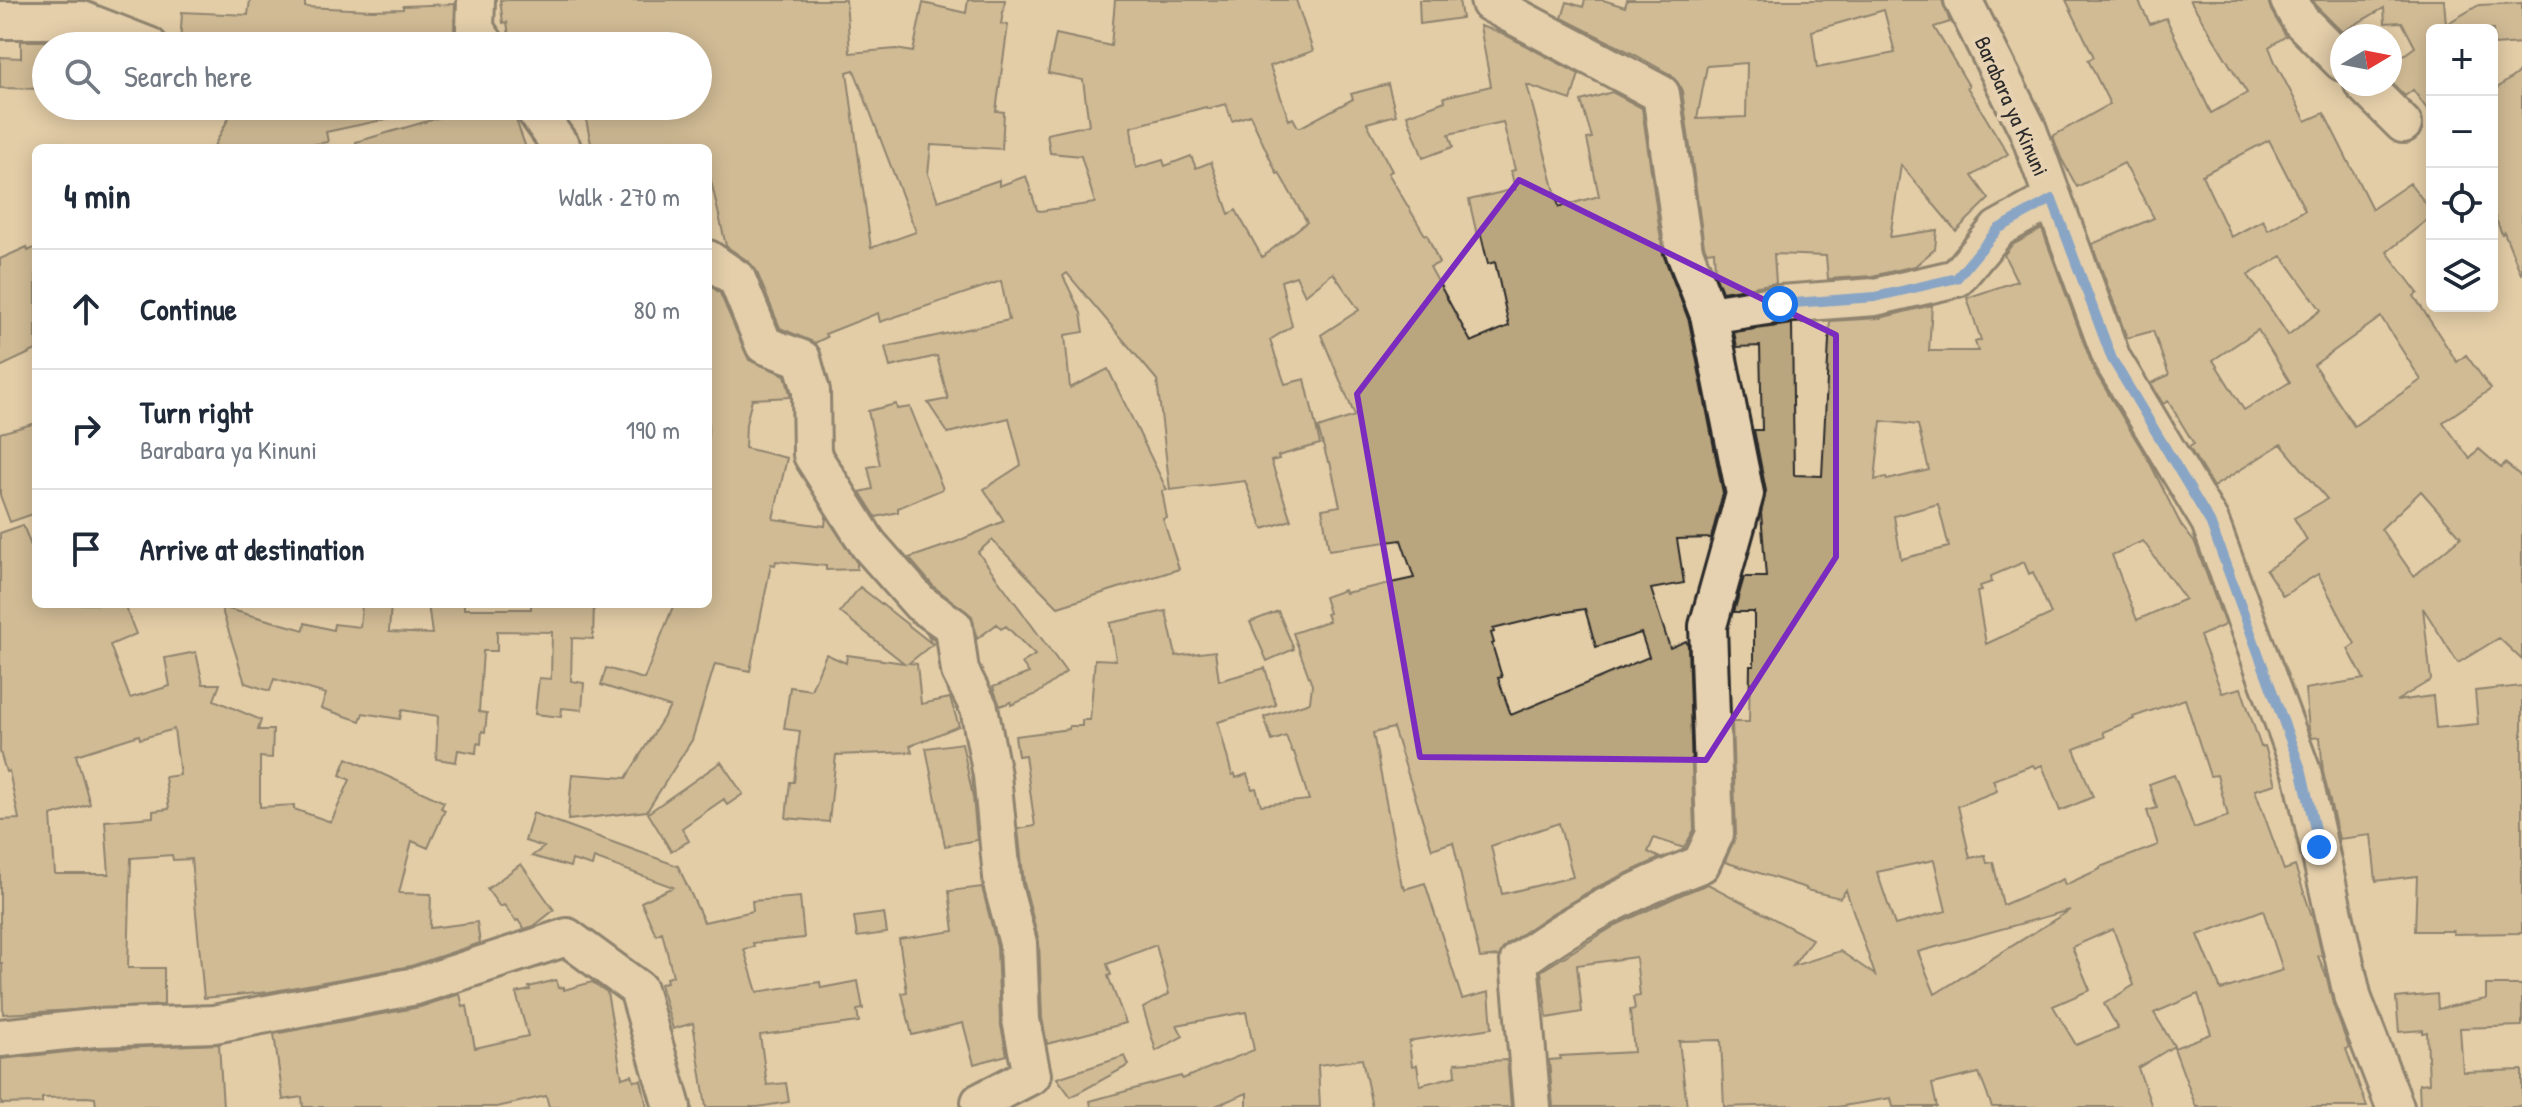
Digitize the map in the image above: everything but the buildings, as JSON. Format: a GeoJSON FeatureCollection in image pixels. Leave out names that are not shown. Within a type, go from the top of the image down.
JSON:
{"type":"FeatureCollection","features":[{"type":"Feature","properties":{"kind":"street"},"geometry":{"type":"LineString","coordinates":[[1489,0],[1661,94],[1684,251],[1709,315],[1745,494],[1708,626],[1715,834],[1701,864],[1662,879],[1585,917],[1519,961],[1532,1107]]}},
{"type":"Feature","properties":{"kind":"street","name":"Barabara ya Kinuni"},"geometry":{"type":"LineString","coordinates":[[1963,0],[2028,130],[2112,359],[2210,522],[2302,772],[2353,999],[2395,1107]]}},
{"type":"Feature","properties":{"kind":"street"},"geometry":{"type":"LineString","coordinates":[[2289,0],[2300,20],[2330,50]]}},
{"type":"Feature","properties":{"kind":"street"},"geometry":{"type":"LineString","coordinates":[[0,20],[82,20],[113,32]]}},
{"type":"Feature","properties":{"kind":"street"},"geometry":{"type":"LineString","coordinates":[[2375,96],[2403,124]]}},
{"type":"Feature","properties":{"kind":"street"},"geometry":{"type":"LineString","coordinates":[[542,120],[559,144]]}},
{"type":"Feature","properties":{"kind":"street"},"geometry":{"type":"LineString","coordinates":[[1709,315],[1780,304],[1875,297],[1957,278],[1998,229],[2052,199]]}},
{"type":"Feature","properties":{"kind":"street"},"geometry":{"type":"LineString","coordinates":[[712,262],[737,279],[764,345],[802,359],[811,391],[812,455],[868,544],[920,603],[954,627],[960,671],[979,708],[992,775],[1003,887],[1018,943],[1021,1020],[1032,1075],[980,1102],[981,1107]]}},
{"type":"Feature","properties":{"kind":"street"},"geometry":{"type":"LineString","coordinates":[[0,1038],[94,1028],[214,1024],[416,986],[567,937],[638,989],[672,1107]]}},
{"type":"Feature","properties":{"kind":"highlighted area"},"geometry":{"type":"Polygon","coordinates":[[[1519,180],[1836,335],[1836,557],[1706,760],[1420,757],[1357,394],[1519,180]]]}},
{"type":"Feature","properties":{"kind":"route"},"geometry":{"type":"LineString","coordinates":[[1780,304],[1875,297],[1957,278],[1998,229],[2052,199],[2112,359],[2210,522],[2302,772],[2319,847]]}}]}
